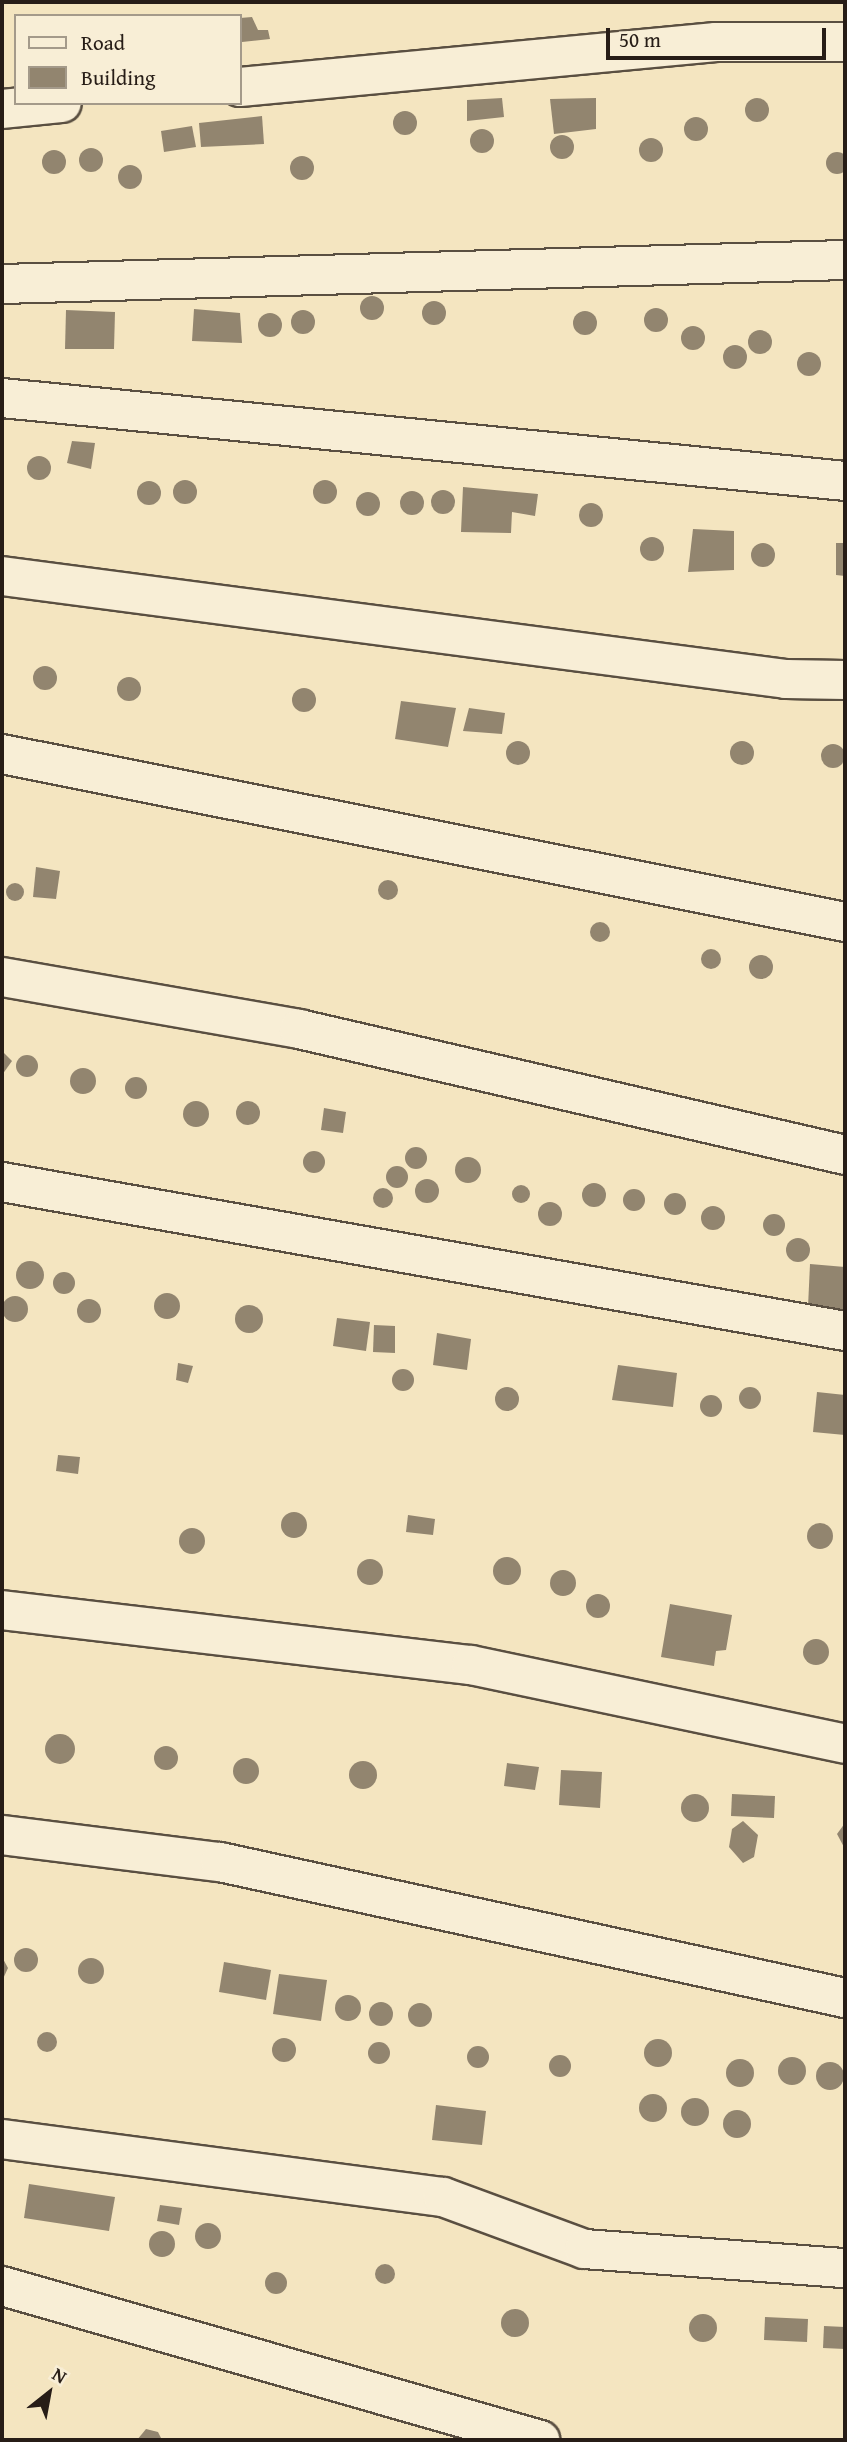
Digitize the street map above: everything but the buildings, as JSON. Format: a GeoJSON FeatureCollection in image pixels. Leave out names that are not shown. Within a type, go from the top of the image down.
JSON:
{"type":"FeatureCollection","features":[{"type":"Feature","properties":{"kind":"street"},"geometry":{"type":"LineString","coordinates":[[242,87],[716,42],[845,42]]}},
{"type":"Feature","properties":{"kind":"street"},"geometry":{"type":"LineString","coordinates":[[2,109],[42,105]]}},
{"type":"Feature","properties":{"kind":"street"},"geometry":{"type":"LineString","coordinates":[[2,284],[845,260]]}},
{"type":"Feature","properties":{"kind":"street"},"geometry":{"type":"LineString","coordinates":[[2,398],[845,481]]}},
{"type":"Feature","properties":{"kind":"street"},"geometry":{"type":"LineString","coordinates":[[2,576],[786,679],[845,680]]}},
{"type":"Feature","properties":{"kind":"street"},"geometry":{"type":"LineString","coordinates":[[2,754],[845,922]]}},
{"type":"Feature","properties":{"kind":"street"},"geometry":{"type":"LineString","coordinates":[[2,977],[299,1029],[845,1155]]}},
{"type":"Feature","properties":{"kind":"street"},"geometry":{"type":"LineString","coordinates":[[2,1182],[845,1331]]}},
{"type":"Feature","properties":{"kind":"street"},"geometry":{"type":"LineString","coordinates":[[2,1610],[471,1665],[845,1744]]}},
{"type":"Feature","properties":{"kind":"street"},"geometry":{"type":"LineString","coordinates":[[2,1835],[220,1862],[845,1998]]}},
{"type":"Feature","properties":{"kind":"street"},"geometry":{"type":"LineString","coordinates":[[2,2139],[443,2197],[584,2249],[845,2268]]}},
{"type":"Feature","properties":{"kind":"street"},"geometry":{"type":"LineString","coordinates":[[2,2286],[540,2440]]}}]}
